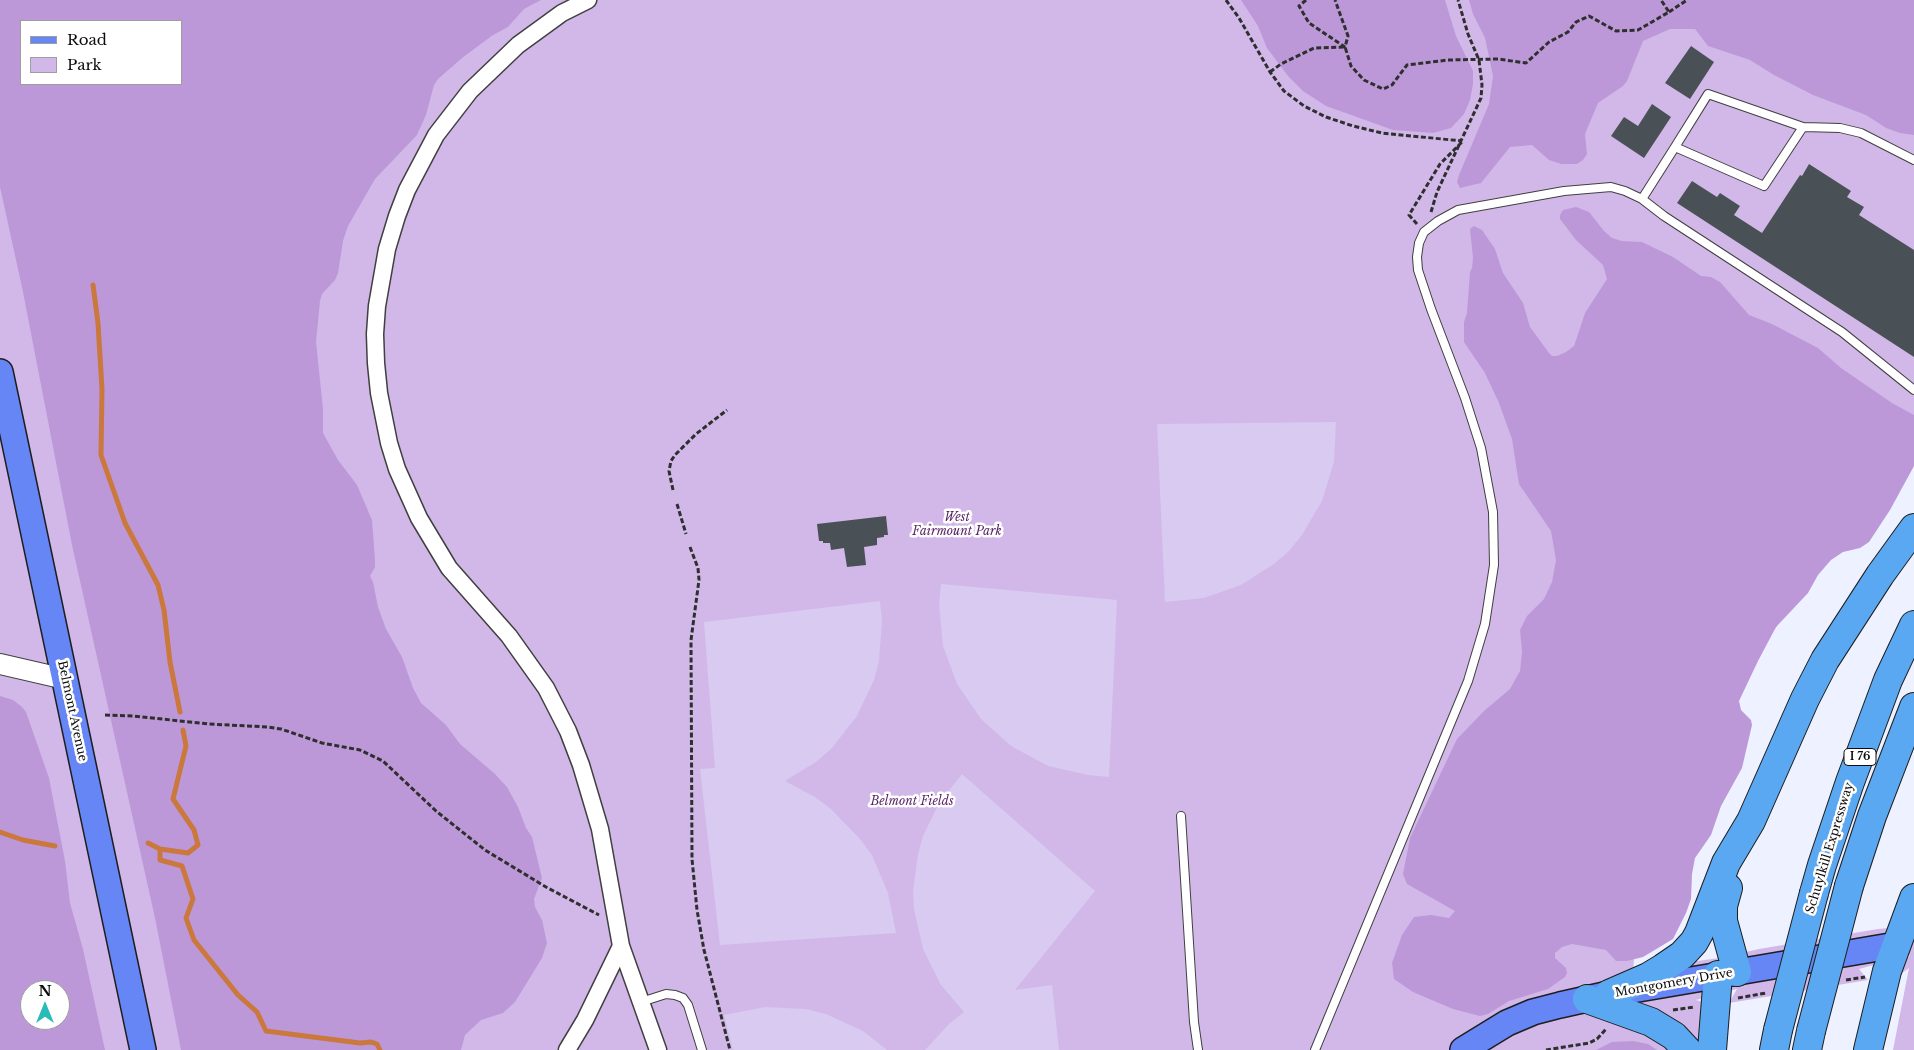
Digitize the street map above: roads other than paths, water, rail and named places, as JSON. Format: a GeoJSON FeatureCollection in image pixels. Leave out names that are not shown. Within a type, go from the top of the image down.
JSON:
{"type":"FeatureCollection","features":[{"type":"Feature","properties":{"kind":"highway"},"geometry":{"type":"LineString","coordinates":[[1712,1050],[1727,973],[1722,914],[1724,899],[1751,820],[1805,699],[1825,660],[1880,575],[1914,528]]}},
{"type":"Feature","properties":{"kind":"highway","name":"Schuylkill Expressway"},"geometry":{"type":"LineString","coordinates":[[1776,1040],[1822,865],[1850,782],[1888,680],[1914,625]]}},
{"type":"Feature","properties":{"kind":"highway","name":"I 76"},"geometry":{"type":"LineString","coordinates":[[1809,1041],[1848,886],[1872,816],[1914,707]]}},
{"type":"Feature","properties":{"kind":"highway"},"geometry":{"type":"LineString","coordinates":[[1598,997],[1648,977],[1677,959],[1688,948],[1699,933],[1726,863],[1751,820]]}},
{"type":"Feature","properties":{"kind":"highway"},"geometry":{"type":"LineString","coordinates":[[1868,1050],[1887,971],[1914,898]]}},
{"type":"Feature","properties":{"kind":"highway"},"geometry":{"type":"LineString","coordinates":[[1598,997],[1651,1022],[1674,1036],[1687,1050]]}},
{"type":"Feature","properties":{"kind":"main road","name":"Belmont Avenue"},"geometry":{"type":"LineString","coordinates":[[0,372],[143,1050]]}},
{"type":"Feature","properties":{"kind":"main road","name":"Montgomery Drive"},"geometry":{"type":"LineString","coordinates":[[1463,1050],[1507,1023],[1533,1012],[1598,997],[1896,944]]}},
{"type":"Feature","properties":{"kind":"street"},"geometry":{"type":"LineString","coordinates":[[588,0],[562,13],[518,45],[470,91],[436,134],[415,172],[396,216],[381,276],[375,334],[378,393],[394,460],[407,493],[432,543],[449,568],[509,636],[546,688],[558,711],[581,765],[600,829],[621,946],[658,1050]]}},
{"type":"Feature","properties":{"kind":"street"},"geometry":{"type":"LineString","coordinates":[[0,664],[65,679]]}},
{"type":"Feature","properties":{"kind":"street"},"geometry":{"type":"LineString","coordinates":[[567,1050],[585,1020],[621,946]]}},
{"type":"Feature","properties":{"kind":"lane"},"geometry":{"type":"LineString","coordinates":[[1642,199],[1708,94],[1803,127],[1840,128],[1861,133],[1914,160]]}},
{"type":"Feature","properties":{"kind":"lane"},"geometry":{"type":"LineString","coordinates":[[1675,147],[1764,186],[1803,127]]}},
{"type":"Feature","properties":{"kind":"lane"},"geometry":{"type":"LineString","coordinates":[[1316,1050],[1468,681],[1485,624],[1494,565],[1493,512],[1481,448],[1466,398],[1418,270],[1418,250],[1424,232],[1438,221],[1458,210],[1564,191],[1610,187],[1625,191],[1642,199],[1664,216],[1842,332],[1914,390]]}},
{"type":"Feature","properties":{"kind":"lane"},"geometry":{"type":"LineString","coordinates":[[1181,816],[1198,1050]]}},
{"type":"Feature","properties":{"kind":"lane"},"geometry":{"type":"LineString","coordinates":[[640,1003],[666,994],[683,998],[688,1005],[702,1050]]}},
{"type":"Feature","properties":{"kind":"waterway"},"geometry":{"type":"LineString","coordinates":[[93,285],[98,323],[102,389],[101,455],[125,523],[158,585],[164,610],[170,662],[180,712]]}},
{"type":"Feature","properties":{"kind":"waterway"},"geometry":{"type":"LineString","coordinates":[[160,849],[188,853],[198,845],[194,830],[173,799],[186,746],[183,730]]}},
{"type":"Feature","properties":{"kind":"waterway"},"geometry":{"type":"LineString","coordinates":[[0,832],[23,840],[55,846]]}},
{"type":"Feature","properties":{"kind":"waterway"},"geometry":{"type":"LineString","coordinates":[[148,843],[160,849],[160,860],[182,866],[193,899],[186,918],[194,940],[238,995],[257,1012],[266,1031],[360,1043],[371,1042],[377,1044],[380,1050]]}},
{"type":"Feature","properties":{"kind":"park label","name":"West Fairmount Park"},"geometry":{"type":"Point","coordinates":[957,525]}},
{"type":"Feature","properties":{"kind":"park label","name":"Belmont Fields"},"geometry":{"type":"Point","coordinates":[912,802]}}]}
